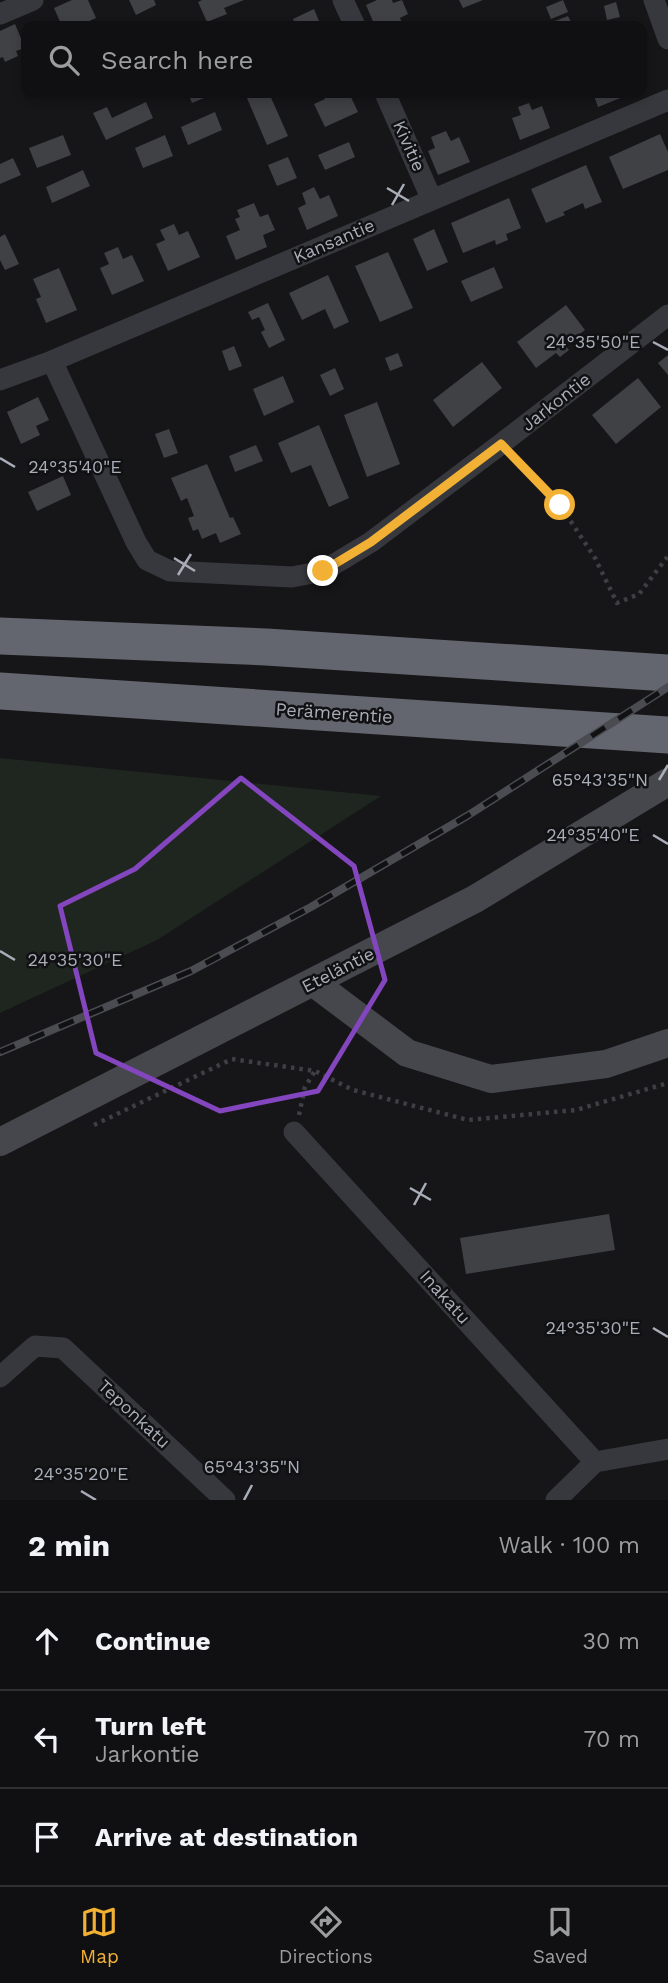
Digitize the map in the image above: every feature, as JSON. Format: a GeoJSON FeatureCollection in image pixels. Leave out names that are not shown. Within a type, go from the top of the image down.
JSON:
{"type":"FeatureCollection","features":[{"type":"Feature","properties":{"kind":"highway"},"geometry":{"type":"LineString","coordinates":[[0,636],[266,647],[668,673]]}},
{"type":"Feature","properties":{"kind":"highway","name":"Perämerentie"},"geometry":{"type":"LineString","coordinates":[[0,691],[668,735]]}},
{"type":"Feature","properties":{"kind":"main road","name":"Eteläntie"},"geometry":{"type":"LineString","coordinates":[[0,1142],[475,900],[668,782]]}},
{"type":"Feature","properties":{"kind":"main road"},"geometry":{"type":"LineString","coordinates":[[314,983],[407,1053],[491,1079],[606,1064],[668,1043]]}},
{"type":"Feature","properties":{"kind":"street"},"geometry":{"type":"LineString","coordinates":[[0,14],[33,0]]}},
{"type":"Feature","properties":{"kind":"street"},"geometry":{"type":"LineString","coordinates":[[343,0],[353,21]]}},
{"type":"Feature","properties":{"kind":"street"},"geometry":{"type":"LineString","coordinates":[[654,0],[668,39]]}},
{"type":"Feature","properties":{"kind":"street","name":"Kivitie"},"geometry":{"type":"LineString","coordinates":[[387,98],[432,200]]}},
{"type":"Feature","properties":{"kind":"street","name":"Kansantie"},"geometry":{"type":"LineString","coordinates":[[0,380],[52,361],[668,100]]}},
{"type":"Feature","properties":{"kind":"street","name":"Jarkontie"},"geometry":{"type":"LineString","coordinates":[[52,361],[141,553],[153,565],[170,571],[292,578],[323,571],[371,542],[668,315]]}},
{"type":"Feature","properties":{"kind":"street","name":"Inakatu"},"geometry":{"type":"LineString","coordinates":[[294,1132],[595,1462]]}},
{"type":"Feature","properties":{"kind":"street","name":"Teponkatu"},"geometry":{"type":"LineString","coordinates":[[0,1377],[34,1346],[63,1348],[222,1499]]}},
{"type":"Feature","properties":{"kind":"street"},"geometry":{"type":"LineString","coordinates":[[556,1500],[595,1462],[668,1449]]}},
{"type":"Feature","properties":{"kind":"path"},"geometry":{"type":"LineString","coordinates":[[501,444],[560,505],[595,558],[617,603],[639,594],[668,556]]}},
{"type":"Feature","properties":{"kind":"path"},"geometry":{"type":"LineString","coordinates":[[82,1130],[232,1059],[315,1071],[353,1090],[468,1120],[576,1110],[668,1083]]}},
{"type":"Feature","properties":{"kind":"path"},"geometry":{"type":"LineString","coordinates":[[294,1132],[305,1087],[315,1071]]}},
{"type":"Feature","properties":{"kind":"highlighted area"},"geometry":{"type":"Polygon","coordinates":[[[241,778],[354,866],[385,980],[318,1091],[220,1111],[96,1053],[60,906],[135,869],[241,778]]]}},
{"type":"Feature","properties":{"kind":"shaded area"},"geometry":{"type":"Polygon","coordinates":[[[0,758],[381,796],[157,940],[0,1013],[0,758]]]}},
{"type":"Feature","properties":{"kind":"building"},"geometry":{"type":"Polygon","coordinates":[[[72,0],[88,0],[96,18],[89,21],[60,21],[54,8],[72,0]]]}},
{"type":"Feature","properties":{"kind":"building"},"geometry":{"type":"Polygon","coordinates":[[[129,0],[154,0],[156,5],[136,15],[129,0]]]}},
{"type":"Feature","properties":{"kind":"building"},"geometry":{"type":"Polygon","coordinates":[[[244,0],[224,8],[227,14],[210,21],[207,21],[198,2],[244,0]]]}},
{"type":"Feature","properties":{"kind":"building"},"geometry":{"type":"Polygon","coordinates":[[[377,0],[392,0],[393,3],[402,0],[408,14],[400,18],[401,21],[373,21],[366,5],[377,0]]]}},
{"type":"Feature","properties":{"kind":"building"},"geometry":{"type":"Polygon","coordinates":[[[459,0],[483,0],[463,8],[459,0]]]}},
{"type":"Feature","properties":{"kind":"building"},"geometry":{"type":"Polygon","coordinates":[[[563,0],[568,12],[551,19],[546,7],[563,0]]]}},
{"type":"Feature","properties":{"kind":"building"},"geometry":{"type":"Polygon","coordinates":[[[616,2],[620,17],[607,20],[604,6],[616,2]]]}},
{"type":"Feature","properties":{"kind":"building"},"geometry":{"type":"Polygon","coordinates":[[[314,9],[319,21],[294,21],[293,19],[314,9]]]}},
{"type":"Feature","properties":{"kind":"building"},"geometry":{"type":"Polygon","coordinates":[[[568,16],[570,21],[555,21],[568,16]]]}},
{"type":"Feature","properties":{"kind":"building"},"geometry":{"type":"Polygon","coordinates":[[[15,24],[21,38],[21,49],[16,51],[18,56],[5,62],[3,57],[0,58],[0,31],[15,24]]]}},
{"type":"Feature","properties":{"kind":"building"},"geometry":{"type":"Polygon","coordinates":[[[190,98],[204,98],[192,103],[190,98]]]}},
{"type":"Feature","properties":{"kind":"building"},"geometry":{"type":"Polygon","coordinates":[[[247,98],[271,98],[288,136],[267,145],[247,98]]]}},
{"type":"Feature","properties":{"kind":"building"},"geometry":{"type":"Polygon","coordinates":[[[351,98],[358,112],[325,127],[314,104],[325,99],[351,98]]]}},
{"type":"Feature","properties":{"kind":"building"},"geometry":{"type":"Polygon","coordinates":[[[595,98],[620,98],[598,107],[595,98]]]}},
{"type":"Feature","properties":{"kind":"building"},"geometry":{"type":"Polygon","coordinates":[[[146,102],[153,118],[106,140],[93,113],[107,107],[112,118],[146,102]]]}},
{"type":"Feature","properties":{"kind":"building"},"geometry":{"type":"Polygon","coordinates":[[[529,103],[532,110],[542,106],[550,128],[520,140],[512,118],[521,115],[518,107],[529,103]]]}},
{"type":"Feature","properties":{"kind":"building"},"geometry":{"type":"Polygon","coordinates":[[[215,112],[222,130],[188,145],[181,127],[215,112]]]}},
{"type":"Feature","properties":{"kind":"building"},"geometry":{"type":"Polygon","coordinates":[[[446,131],[451,141],[459,137],[470,162],[438,175],[428,151],[435,148],[431,137],[446,131]]]}},
{"type":"Feature","properties":{"kind":"building"},"geometry":{"type":"Polygon","coordinates":[[[660,134],[668,152],[668,170],[623,189],[609,157],[660,134]]]}},
{"type":"Feature","properties":{"kind":"building"},"geometry":{"type":"Polygon","coordinates":[[[63,135],[71,155],[37,168],[29,148],[63,135]]]}},
{"type":"Feature","properties":{"kind":"building"},"geometry":{"type":"Polygon","coordinates":[[[165,135],[173,156],[143,168],[135,148],[165,135]]]}},
{"type":"Feature","properties":{"kind":"building"},"geometry":{"type":"Polygon","coordinates":[[[349,142],[355,157],[325,170],[318,155],[349,142]]]}},
{"type":"Feature","properties":{"kind":"building"},"geometry":{"type":"Polygon","coordinates":[[[288,157],[297,178],[277,186],[268,165],[288,157]]]}},
{"type":"Feature","properties":{"kind":"building"},"geometry":{"type":"Polygon","coordinates":[[[13,158],[21,175],[0,184],[0,164],[13,158]]]}},
{"type":"Feature","properties":{"kind":"building"},"geometry":{"type":"Polygon","coordinates":[[[586,165],[602,202],[585,209],[583,203],[546,223],[531,189],[586,165]]]}},
{"type":"Feature","properties":{"kind":"building"},"geometry":{"type":"Polygon","coordinates":[[[83,170],[90,186],[52,203],[46,187],[83,170]]]}},
{"type":"Feature","properties":{"kind":"building"},"geometry":{"type":"Polygon","coordinates":[[[314,187],[320,199],[329,195],[338,216],[307,230],[298,208],[306,204],[302,193],[314,187]]]}},
{"type":"Feature","properties":{"kind":"building"},"geometry":{"type":"Polygon","coordinates":[[[509,198],[521,228],[506,234],[508,240],[496,245],[495,240],[463,253],[451,223],[509,198]]]}},
{"type":"Feature","properties":{"kind":"building"},"geometry":{"type":"Polygon","coordinates":[[[254,203],[260,217],[268,214],[275,230],[263,235],[267,247],[236,260],[226,236],[240,230],[235,219],[240,217],[237,210],[254,203]]]}},
{"type":"Feature","properties":{"kind":"building"},"geometry":{"type":"Polygon","coordinates":[[[174,224],[179,235],[188,231],[200,257],[168,271],[156,244],[165,240],[160,230],[174,224]]]}},
{"type":"Feature","properties":{"kind":"building"},"geometry":{"type":"Polygon","coordinates":[[[434,229],[448,262],[427,271],[413,239],[434,229]]]}},
{"type":"Feature","properties":{"kind":"building"},"geometry":{"type":"Polygon","coordinates":[[[5,234],[19,264],[5,270],[0,260],[0,237],[5,234]]]}},
{"type":"Feature","properties":{"kind":"building"},"geometry":{"type":"Polygon","coordinates":[[[118,247],[123,259],[132,255],[144,281],[112,295],[100,268],[109,264],[104,253],[118,247]]]}},
{"type":"Feature","properties":{"kind":"building"},"geometry":{"type":"Polygon","coordinates":[[[388,252],[413,308],[380,322],[355,266],[388,252]]]}},
{"type":"Feature","properties":{"kind":"building"},"geometry":{"type":"Polygon","coordinates":[[[494,267],[503,288],[471,302],[461,281],[494,267]]]}},
{"type":"Feature","properties":{"kind":"building"},"geometry":{"type":"Polygon","coordinates":[[[59,268],[77,310],[46,323],[36,299],[41,297],[33,279],[59,268]]]}},
{"type":"Feature","properties":{"kind":"building"},"geometry":{"type":"Polygon","coordinates":[[[328,275],[349,322],[334,329],[325,309],[302,320],[289,293],[328,275]]]}},
{"type":"Feature","properties":{"kind":"building"},"geometry":{"type":"Polygon","coordinates":[[[268,303],[285,340],[269,348],[261,332],[265,330],[259,317],[252,320],[248,312],[268,303]]]}},
{"type":"Feature","properties":{"kind":"building"},"geometry":{"type":"Polygon","coordinates":[[[566,305],[585,330],[565,345],[569,350],[560,357],[556,353],[536,368],[517,342],[566,305]]]}},
{"type":"Feature","properties":{"kind":"building"},"geometry":{"type":"Polygon","coordinates":[[[234,346],[242,366],[229,371],[222,351],[234,346]]]}},
{"type":"Feature","properties":{"kind":"building"},"geometry":{"type":"Polygon","coordinates":[[[398,353],[403,366],[390,371],[385,358],[398,353]]]}},
{"type":"Feature","properties":{"kind":"building"},"geometry":{"type":"Polygon","coordinates":[[[668,355],[668,375],[658,363],[668,355]]]}},
{"type":"Feature","properties":{"kind":"building"},"geometry":{"type":"Polygon","coordinates":[[[482,362],[502,388],[453,427],[433,400],[482,362]]]}},
{"type":"Feature","properties":{"kind":"building"},"geometry":{"type":"Polygon","coordinates":[[[335,368],[344,389],[330,396],[320,375],[335,368]]]}},
{"type":"Feature","properties":{"kind":"building"},"geometry":{"type":"Polygon","coordinates":[[[283,376],[294,402],[264,416],[253,389],[283,376]]]}},
{"type":"Feature","properties":{"kind":"building"},"geometry":{"type":"Polygon","coordinates":[[[638,378],[661,407],[616,444],[592,415],[638,378]]]}},
{"type":"Feature","properties":{"kind":"building"},"geometry":{"type":"Polygon","coordinates":[[[38,397],[49,420],[36,426],[40,435],[21,444],[7,412],[38,397]]]}},
{"type":"Feature","properties":{"kind":"building"},"geometry":{"type":"Polygon","coordinates":[[[377,402],[400,464],[367,477],[344,415],[377,402]]]}},
{"type":"Feature","properties":{"kind":"building"},"geometry":{"type":"Polygon","coordinates":[[[319,425],[349,498],[329,507],[311,465],[291,473],[278,443],[319,425]]]}},
{"type":"Feature","properties":{"kind":"building"},"geometry":{"type":"Polygon","coordinates":[[[169,429],[178,453],[164,458],[155,434],[169,429]]]}},
{"type":"Feature","properties":{"kind":"building"},"geometry":{"type":"Polygon","coordinates":[[[256,445],[263,461],[235,472],[229,456],[256,445]]]}},
{"type":"Feature","properties":{"kind":"building"},"geometry":{"type":"Polygon","coordinates":[[[207,464],[230,518],[233,517],[241,534],[220,543],[216,533],[202,539],[198,529],[193,531],[188,518],[194,516],[187,498],[181,501],[171,478],[207,464]]]}},
{"type":"Feature","properties":{"kind":"building"},"geometry":{"type":"Polygon","coordinates":[[[63,476],[71,495],[37,511],[28,492],[63,476]]]}},
{"type":"Feature","properties":{"kind":"building"},"geometry":{"type":"Polygon","coordinates":[[[609,1214],[615,1250],[466,1274],[460,1238],[609,1214]]]}},
{"type":"Feature","properties":{"kind":"railway"},"geometry":{"type":"LineString","coordinates":[[0,1052],[191,971],[311,907],[467,816],[668,687]]}},
{"type":"Feature","properties":{"kind":"route"},"geometry":{"type":"LineString","coordinates":[[323,571],[371,542],[501,444],[560,505]]}}]}
